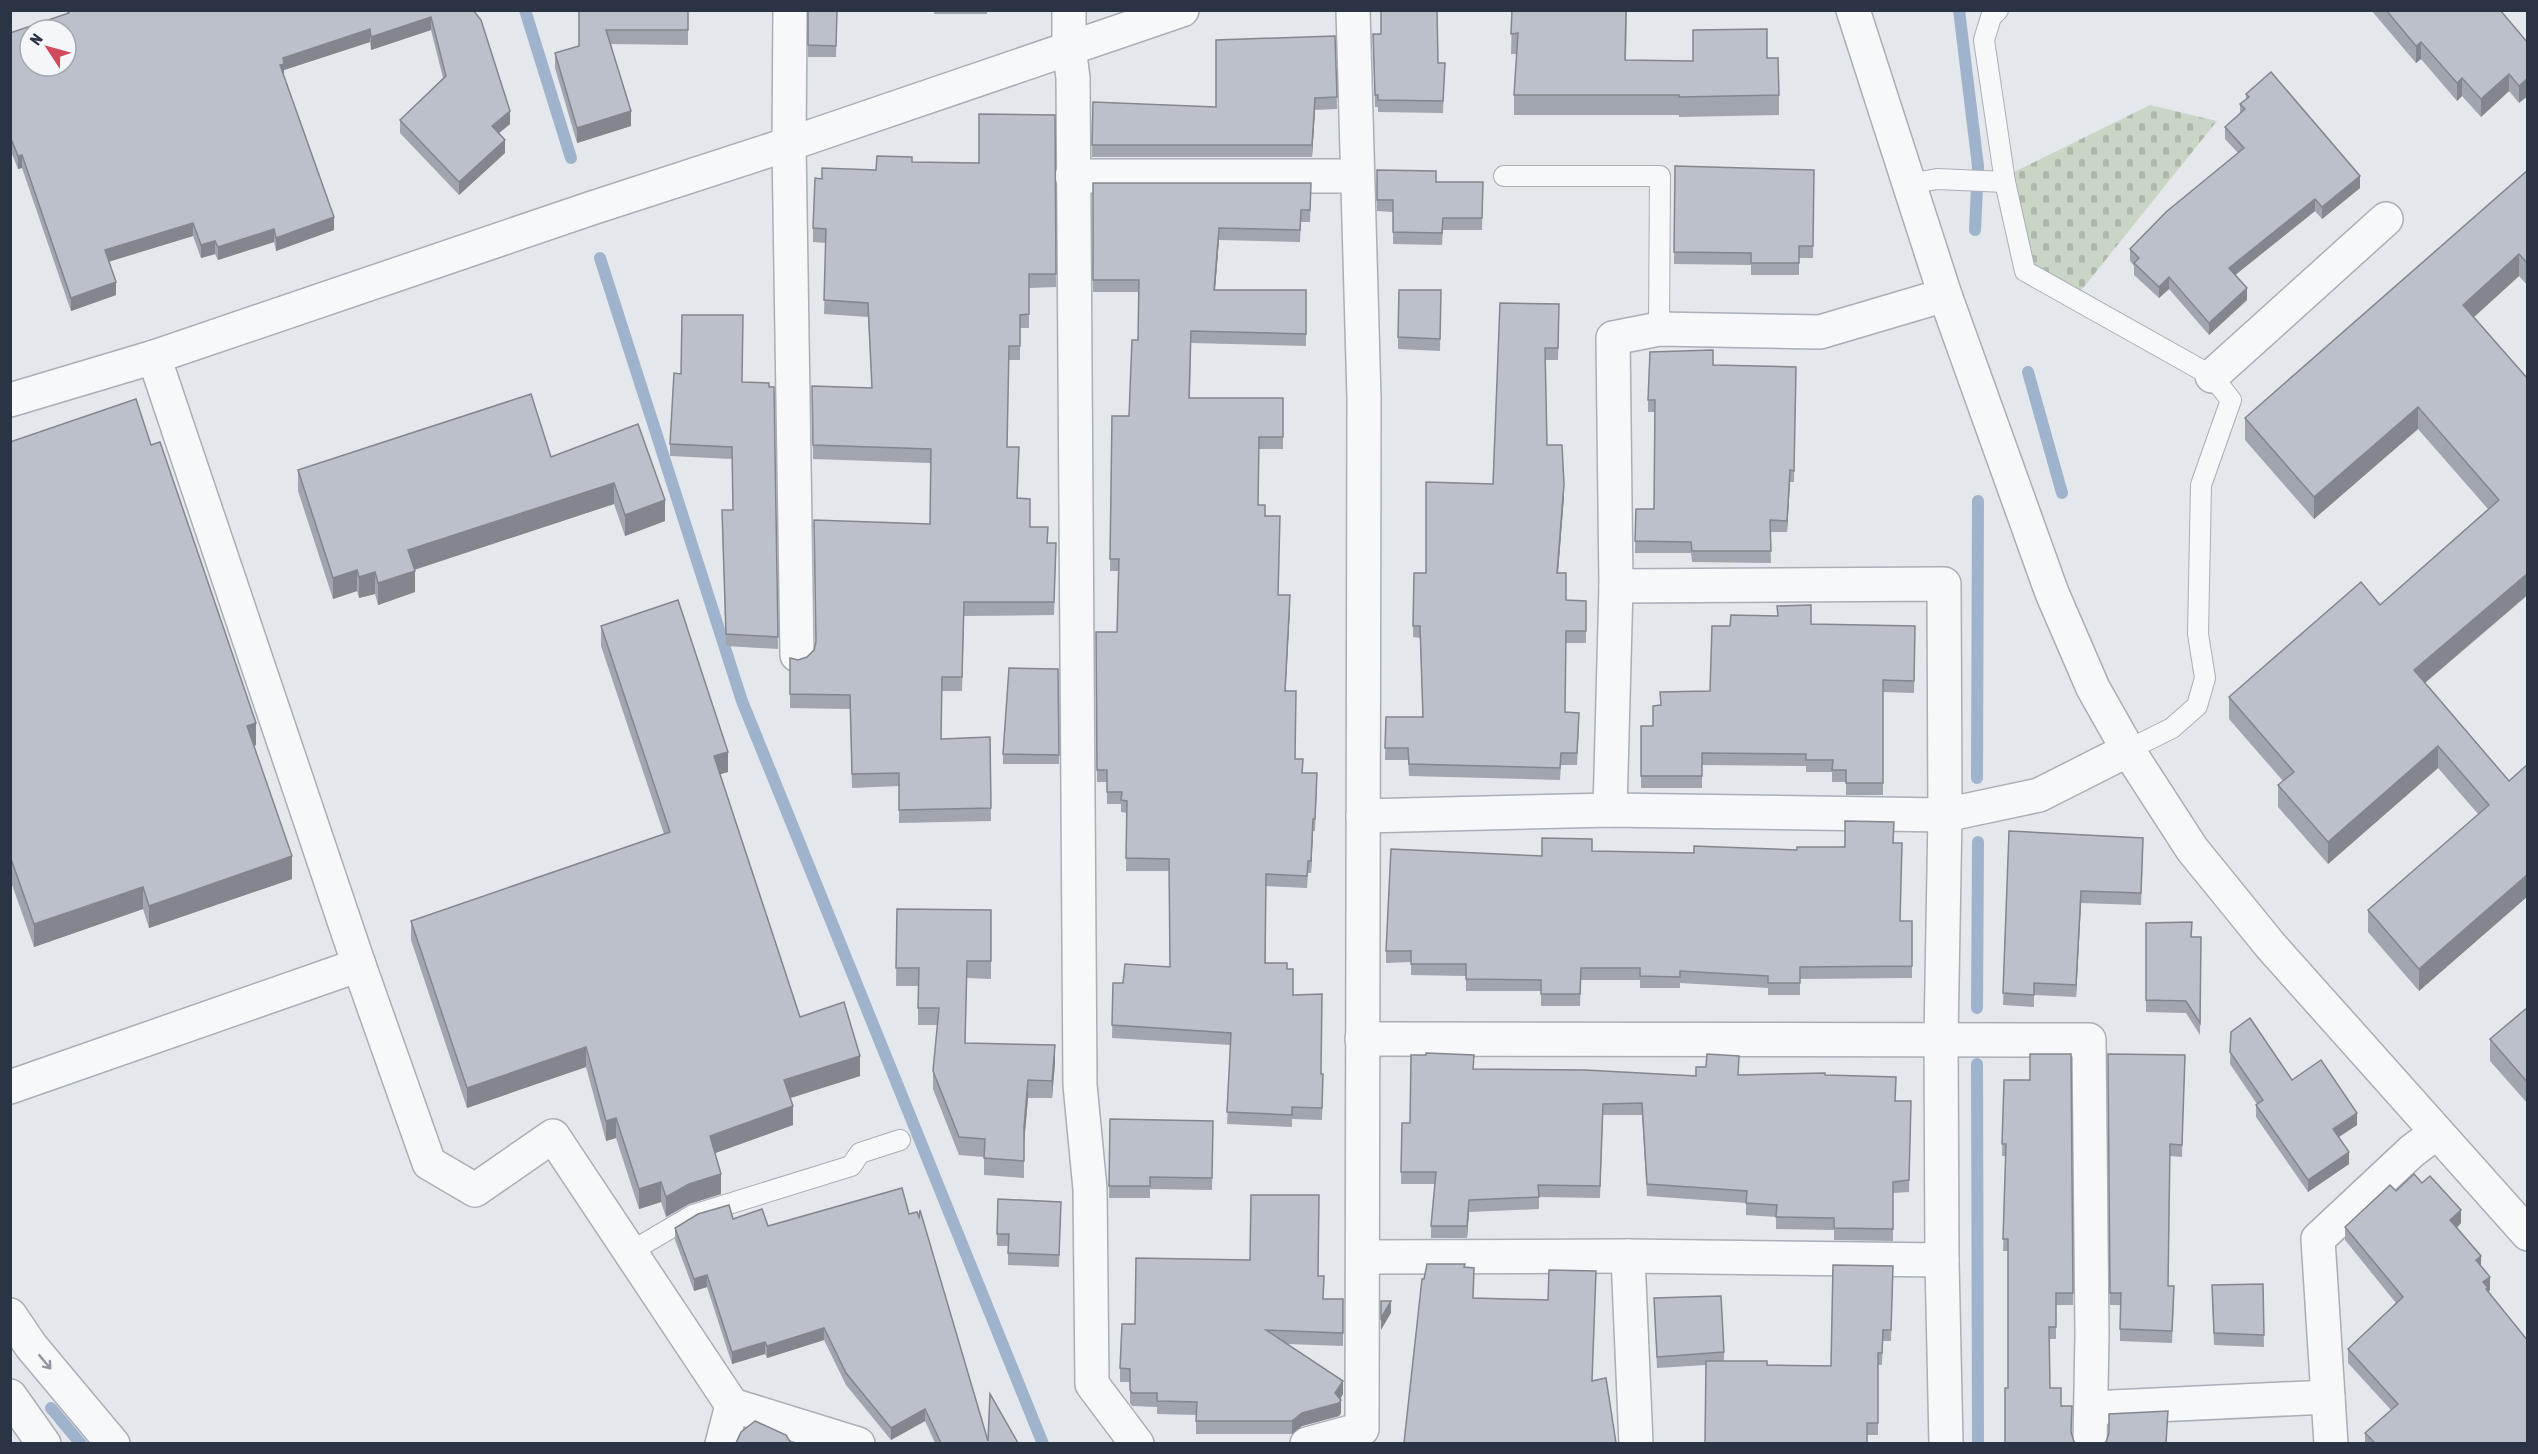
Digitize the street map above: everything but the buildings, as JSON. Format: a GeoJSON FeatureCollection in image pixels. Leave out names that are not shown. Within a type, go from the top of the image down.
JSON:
{"type":"FeatureCollection","features":[{"type":"Feature","properties":{"kind":"street"},"geometry":{"type":"LineString","coordinates":[[790,10],[789,144],[797,656]]}},
{"type":"Feature","properties":{"kind":"street"},"geometry":{"type":"LineString","coordinates":[[1069,10],[1069,47],[1073,78],[1080,1085],[1090,1189],[1092,1383],[1137,1443]]}},
{"type":"Feature","properties":{"kind":"street"},"geometry":{"type":"LineString","coordinates":[[10,400],[154,357],[592,207],[789,144],[1182,10]]}},
{"type":"Feature","properties":{"kind":"street"},"geometry":{"type":"LineString","coordinates":[[1306,1443],[1362,1429],[1364,398],[1353,10]]}},
{"type":"Feature","properties":{"kind":"street"},"geometry":{"type":"LineString","coordinates":[[1853,10],[1945,295],[2052,592],[2093,688],[2128,750],[2192,849],[2270,945],[2528,1234]]}},
{"type":"Feature","properties":{"kind":"street"},"geometry":{"type":"LineString","coordinates":[[1072,176],[1357,176]]}},
{"type":"Feature","properties":{"kind":"street"},"geometry":{"type":"LineString","coordinates":[[2212,376],[2386,219]]}},
{"type":"Feature","properties":{"kind":"street"},"geometry":{"type":"LineString","coordinates":[[1610,810],[1616,586],[1613,338],[1659,329],[1820,332],[1945,295]]}},
{"type":"Feature","properties":{"kind":"street"},"geometry":{"type":"LineString","coordinates":[[154,357],[359,965],[429,1163],[475,1190],[553,1136],[732,1406],[858,1443]]}},
{"type":"Feature","properties":{"kind":"street"},"geometry":{"type":"LineString","coordinates":[[1616,586],[1944,584],[1945,815],[1941,1038],[1946,1443]]}},
{"type":"Feature","properties":{"kind":"street"},"geometry":{"type":"LineString","coordinates":[[1363,816],[1610,810],[1945,815],[2039,795],[2128,750]]}},
{"type":"Feature","properties":{"kind":"street"},"geometry":{"type":"LineString","coordinates":[[10,1088],[359,965]]}},
{"type":"Feature","properties":{"kind":"street"},"geometry":{"type":"LineString","coordinates":[[1362,1039],[2088,1040],[2092,1334],[2090,1443]]}},
{"type":"Feature","properties":{"kind":"street"},"geometry":{"type":"LineString","coordinates":[[2331,1443],[2318,1239],[2412,1151],[2436,1133]]}},
{"type":"Feature","properties":{"kind":"street"},"geometry":{"type":"LineString","coordinates":[[1364,1257],[1628,1256],[1942,1260]]}},
{"type":"Feature","properties":{"kind":"street"},"geometry":{"type":"LineString","coordinates":[[1628,1256],[1636,1443]]}},
{"type":"Feature","properties":{"kind":"street"},"geometry":{"type":"LineString","coordinates":[[10,1315],[31,1346],[113,1443]]}},
{"type":"Feature","properties":{"kind":"street"},"geometry":{"type":"LineString","coordinates":[[10,1396],[44,1443]]}},
{"type":"Feature","properties":{"kind":"street"},"geometry":{"type":"LineString","coordinates":[[2091,1408],[2328,1397]]}},
{"type":"Feature","properties":{"kind":"street"},"geometry":{"type":"LineString","coordinates":[[722,1443],[732,1406]]}},
{"type":"Feature","properties":{"kind":"lane"},"geometry":{"type":"LineString","coordinates":[[1998,10],[1991,17],[1984,40],[2005,182],[2025,271],[2212,376],[2231,400],[2201,485],[2198,634],[2205,678],[2197,706],[2172,728],[2128,750]]}},
{"type":"Feature","properties":{"kind":"lane"},"geometry":{"type":"LineString","coordinates":[[1504,176],[1660,176],[1659,329]]}},
{"type":"Feature","properties":{"kind":"lane"},"geometry":{"type":"LineString","coordinates":[[1909,184],[1937,179],[2005,182]]}},
{"type":"Feature","properties":{"kind":"lane"},"geometry":{"type":"LineString","coordinates":[[630,1252],[693,1215],[850,1166],[860,1153],[900,1140]]}},
{"type":"Feature","properties":{"kind":"green space"},"geometry":{"type":"Polygon","coordinates":[[[2150,105],[2217,121],[2079,293],[2037,272],[2010,174],[2150,105]]]}},
{"type":"Feature","properties":{"kind":"waterway"},"geometry":{"type":"LineString","coordinates":[[525,10],[571,158]]}},
{"type":"Feature","properties":{"kind":"waterway"},"geometry":{"type":"LineString","coordinates":[[1959,10],[1978,166],[1975,230]]}},
{"type":"Feature","properties":{"kind":"waterway"},"geometry":{"type":"LineString","coordinates":[[600,258],[742,701],[1043,1444]]}},
{"type":"Feature","properties":{"kind":"waterway"},"geometry":{"type":"LineString","coordinates":[[2028,372],[2062,493]]}},
{"type":"Feature","properties":{"kind":"waterway"},"geometry":{"type":"LineString","coordinates":[[1977,778],[1978,501]]}},
{"type":"Feature","properties":{"kind":"waterway"},"geometry":{"type":"LineString","coordinates":[[1977,1008],[1978,842]]}},
{"type":"Feature","properties":{"kind":"waterway"},"geometry":{"type":"LineString","coordinates":[[1977,1064],[1978,1444]]}},
{"type":"Feature","properties":{"kind":"waterway"},"geometry":{"type":"LineString","coordinates":[[51,1408],[81,1444]]}}]}
